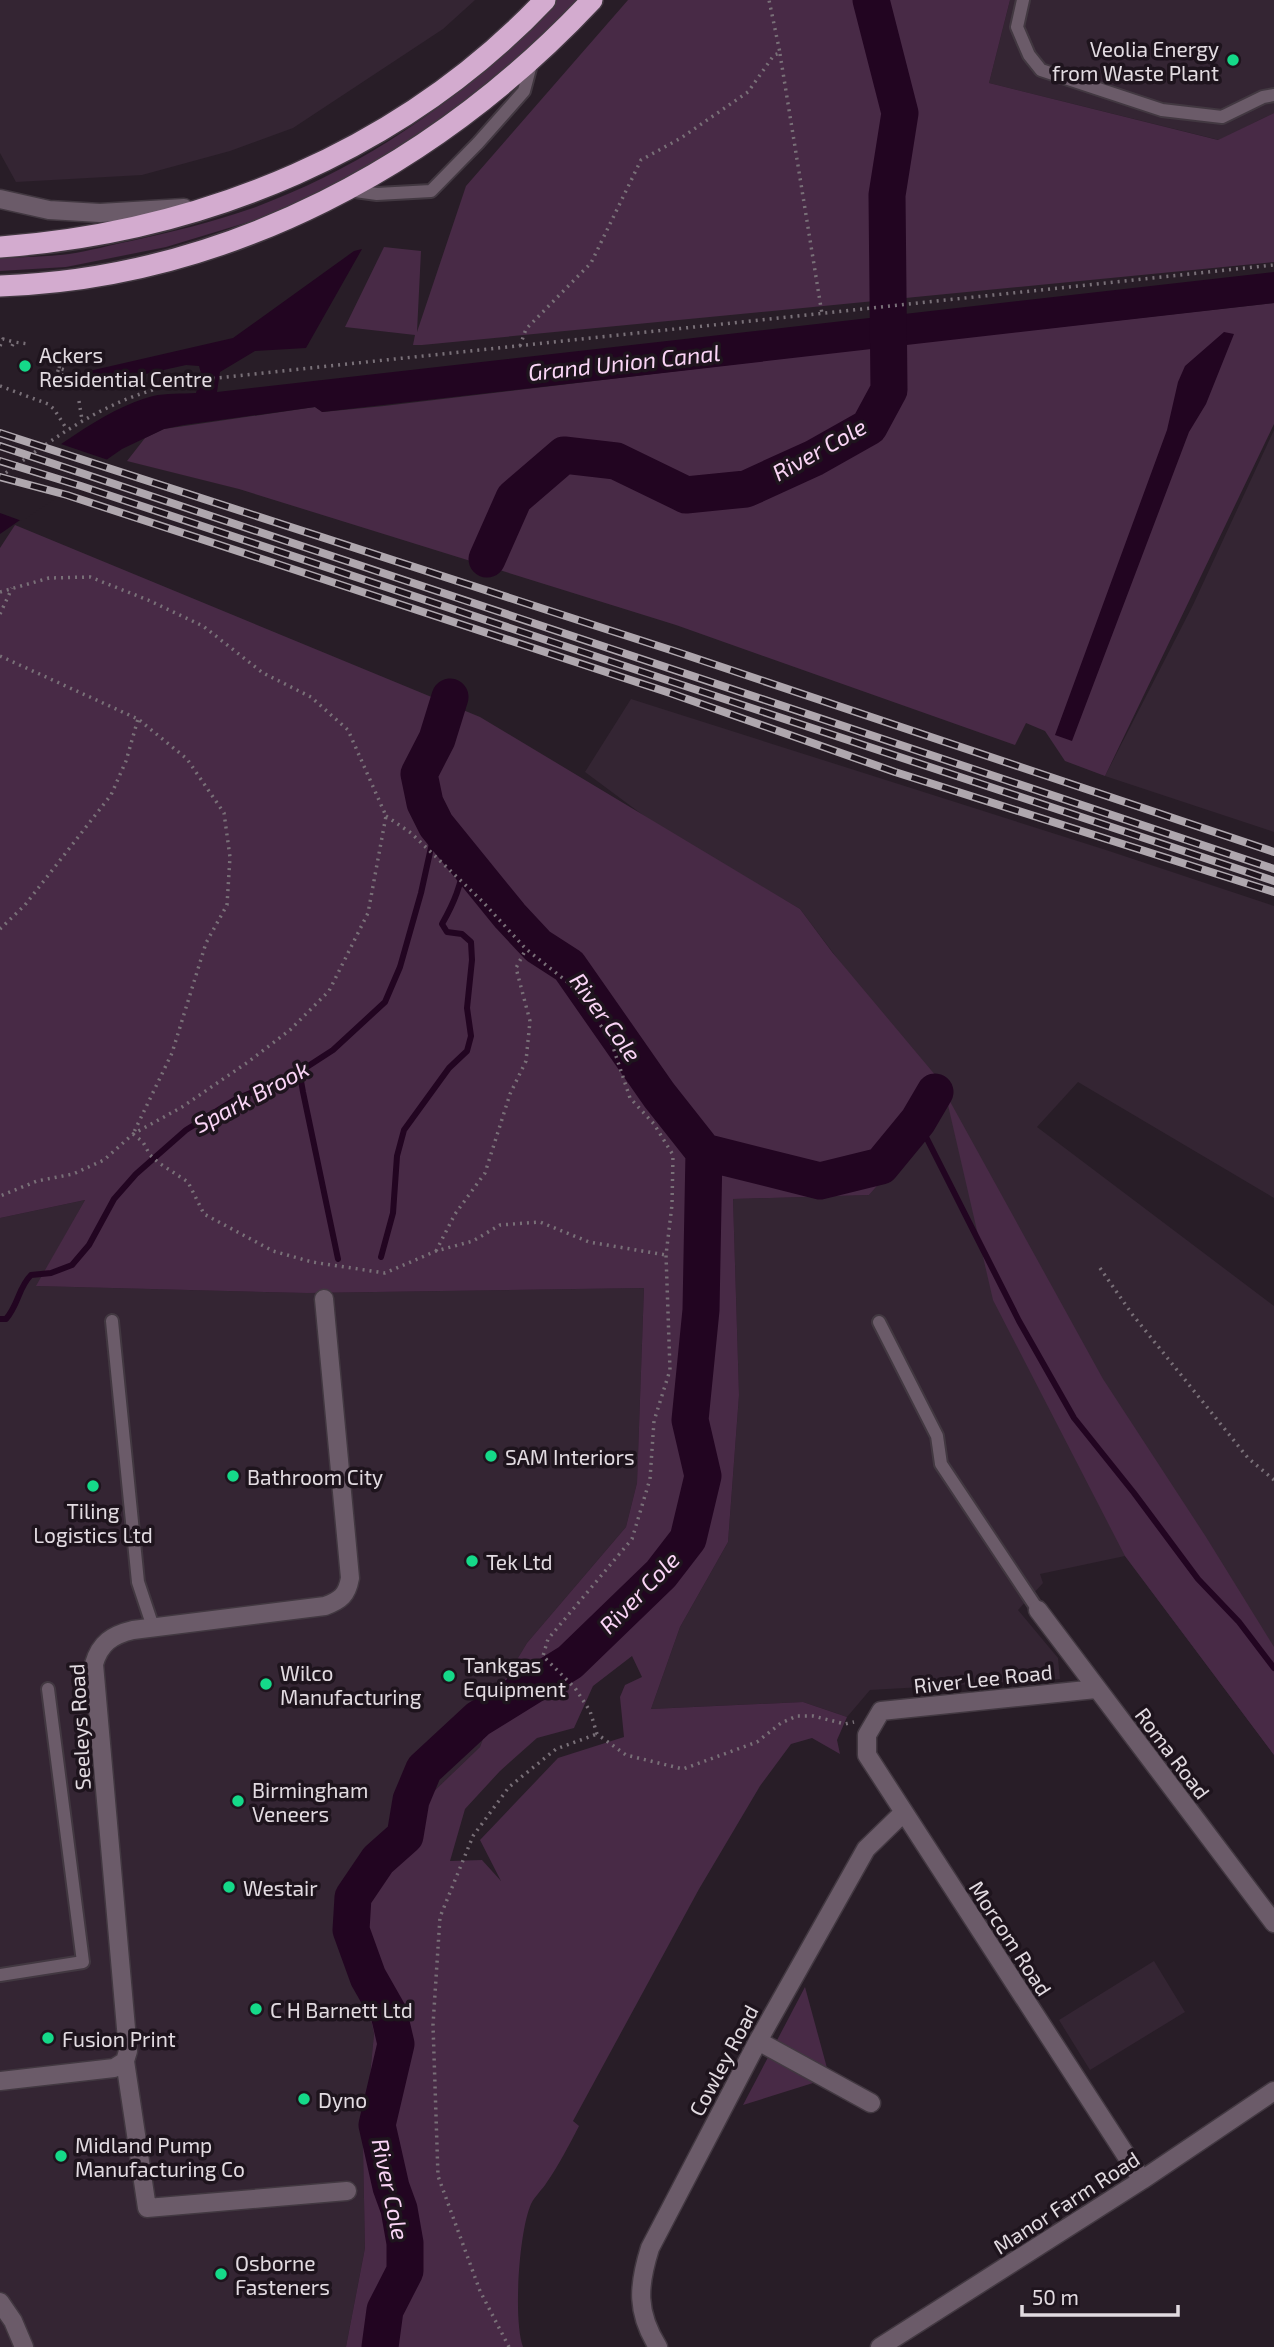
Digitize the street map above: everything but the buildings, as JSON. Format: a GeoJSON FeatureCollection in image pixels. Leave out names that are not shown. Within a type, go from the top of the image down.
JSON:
{"type":"FeatureCollection","features":[{"type":"Feature","properties":{"kind":"highway"},"geometry":{"type":"LineString","coordinates":[[0,247],[39,244],[129,230],[217,206],[314,167],[396,121],[472,67],[545,0]]}},
{"type":"Feature","properties":{"kind":"highway"},"geometry":{"type":"LineString","coordinates":[[0,286],[107,273],[194,252],[255,232],[348,190],[414,152],[455,123],[532,60],[592,0]]}},
{"type":"Feature","properties":{"kind":"street"},"geometry":{"type":"LineString","coordinates":[[0,199],[49,210],[100,214],[217,206]]}},
{"type":"Feature","properties":{"kind":"street","name":"Seeleys Road"},"geometry":{"type":"LineString","coordinates":[[324,1299],[350,1578],[344,1597],[325,1606],[118,1633],[97,1651],[94,1664],[128,2051],[125,2062],[147,2207],[347,2192]]}},
{"type":"Feature","properties":{"kind":"street","name":"Roma Road"},"geometry":{"type":"LineString","coordinates":[[1038,1610],[1274,1923]]}},
{"type":"Feature","properties":{"kind":"street","name":"River Lee Road"},"geometry":{"type":"LineString","coordinates":[[877,1716],[881,1711],[1096,1689]]}},
{"type":"Feature","properties":{"kind":"street","name":"Morcom Road"},"geometry":{"type":"LineString","coordinates":[[877,1716],[867,1735],[867,1755],[1142,2180]]}},
{"type":"Feature","properties":{"kind":"street","name":"Cowley Road"},"geometry":{"type":"LineString","coordinates":[[658,2347],[642,2310],[640,2279],[650,2248],[758,2040],[866,1849],[903,1813]]}},
{"type":"Feature","properties":{"kind":"street"},"geometry":{"type":"LineString","coordinates":[[758,2040],[871,2104]]}},
{"type":"Feature","properties":{"kind":"street"},"geometry":{"type":"LineString","coordinates":[[0,2081],[114,2068],[125,2062]]}},
{"type":"Feature","properties":{"kind":"street","name":"Manor Farm Road"},"geometry":{"type":"LineString","coordinates":[[880,2347],[1142,2180],[1274,2091]]}},
{"type":"Feature","properties":{"kind":"street"},"geometry":{"type":"LineString","coordinates":[[0,2302],[13,2321],[24,2347]]}},
{"type":"Feature","properties":{"kind":"lane"},"geometry":{"type":"LineString","coordinates":[[1023,0],[1017,27],[1029,55],[1041,70],[1162,110],[1210,116],[1222,117],[1263,97],[1274,95]]}},
{"type":"Feature","properties":{"kind":"lane"},"geometry":{"type":"LineString","coordinates":[[348,190],[377,194],[431,191],[524,91],[532,60]]}},
{"type":"Feature","properties":{"kind":"lane"},"geometry":{"type":"LineString","coordinates":[[112,1321],[138,1582],[153,1627]]}},
{"type":"Feature","properties":{"kind":"lane"},"geometry":{"type":"LineString","coordinates":[[879,1322],[937,1436],[941,1464],[1038,1610]]}},
{"type":"Feature","properties":{"kind":"lane"},"geometry":{"type":"LineString","coordinates":[[0,1975],[83,1962],[48,1689]]}},
{"type":"Feature","properties":{"kind":"path"},"geometry":{"type":"LineString","coordinates":[[769,0],[822,314]]}},
{"type":"Feature","properties":{"kind":"path"},"geometry":{"type":"LineString","coordinates":[[520,346],[526,330],[591,263],[640,160],[681,138],[748,92],[774,55],[780,53]]}},
{"type":"Feature","properties":{"kind":"path"},"geometry":{"type":"LineString","coordinates":[[0,477],[82,420],[154,387],[189,380],[1274,265]]}},
{"type":"Feature","properties":{"kind":"path"},"geometry":{"type":"LineString","coordinates":[[0,346],[3,339],[13,344],[28,344]]}},
{"type":"Feature","properties":{"kind":"path"},"geometry":{"type":"LineString","coordinates":[[47,373],[56,376],[63,355]]}},
{"type":"Feature","properties":{"kind":"path"},"geometry":{"type":"LineString","coordinates":[[59,368],[65,370],[60,386],[73,389]]}},
{"type":"Feature","properties":{"kind":"path"},"geometry":{"type":"LineString","coordinates":[[0,386],[48,404],[54,408],[66,429]]}},
{"type":"Feature","properties":{"kind":"path"},"geometry":{"type":"LineString","coordinates":[[79,401],[82,420]]}},
{"type":"Feature","properties":{"kind":"path"},"geometry":{"type":"LineString","coordinates":[[0,592],[49,578],[90,577],[203,626],[263,673],[311,697],[348,730],[386,816],[419,840],[526,949],[570,984],[610,1038],[630,1098],[654,1124],[673,1155],[672,1205],[666,1255],[670,1370],[654,1421],[650,1479],[632,1539],[548,1639],[543,1656],[575,1688],[590,1711],[597,1734],[626,1755],[683,1769],[757,1742],[781,1723],[797,1716],[813,1716],[845,1724],[877,1716]]}},
{"type":"Feature","properties":{"kind":"path"},"geometry":{"type":"LineString","coordinates":[[0,614],[12,588]]}},
{"type":"Feature","properties":{"kind":"path"},"geometry":{"type":"LineString","coordinates":[[0,656],[138,719],[187,758],[224,813],[230,857],[228,905],[206,943],[192,981],[172,1054],[133,1134]]}},
{"type":"Feature","properties":{"kind":"path"},"geometry":{"type":"LineString","coordinates":[[0,929],[25,905],[111,795],[127,761],[138,719]]}},
{"type":"Feature","properties":{"kind":"path"},"geometry":{"type":"LineString","coordinates":[[0,1196],[37,1181],[74,1174],[103,1160],[133,1134],[182,1107],[290,1030],[329,991],[368,914],[386,816]]}},
{"type":"Feature","properties":{"kind":"path"},"geometry":{"type":"LineString","coordinates":[[436,1251],[455,1214],[485,1173],[510,1094],[526,1061],[530,1021],[516,968],[526,949]]}},
{"type":"Feature","properties":{"kind":"path"},"geometry":{"type":"LineString","coordinates":[[133,1134],[143,1142],[150,1155],[159,1163],[188,1182],[204,1214],[273,1251],[312,1262],[385,1273],[436,1251],[473,1241],[500,1225],[540,1222],[589,1241],[666,1255]]}},
{"type":"Feature","properties":{"kind":"path"},"geometry":{"type":"LineString","coordinates":[[1100,1268],[1132,1314],[1239,1448],[1274,1480]]}},
{"type":"Feature","properties":{"kind":"path"},"geometry":{"type":"LineString","coordinates":[[509,2347],[480,2291],[438,2176],[433,2025],[440,1917],[473,1836],[509,1787],[556,1749],[597,1734]]}},
{"type":"Feature","properties":{"kind":"shaded area"},"geometry":{"type":"Polygon","coordinates":[[[0,0],[475,0],[443,29],[293,128],[230,151],[142,175],[16,182],[0,153],[0,0]]]}},
{"type":"Feature","properties":{"kind":"shaded area"},"geometry":{"type":"Polygon","coordinates":[[[556,0],[576,0],[557,23],[473,101],[357,175],[272,215],[166,247],[66,267],[0,271],[0,258],[77,253],[162,234],[223,218],[296,191],[378,148],[455,95],[491,65],[556,0]]]}},
{"type":"Feature","properties":{"kind":"shaded area"},"geometry":{"type":"Polygon","coordinates":[[[628,0],[1010,0],[989,83],[1218,140],[1274,113],[1274,262],[422,345],[413,345],[415,335],[345,327],[384,247],[421,251],[417,332],[466,186],[628,0]]]}},
{"type":"Feature","properties":{"kind":"shaded area"},"geometry":{"type":"Polygon","coordinates":[[[1010,0],[1274,0],[1274,113],[1219,140],[989,83],[1010,0]]]}},
{"type":"Feature","properties":{"kind":"shaded area"},"geometry":{"type":"Polygon","coordinates":[[[1274,303],[1274,424],[1105,776],[1065,761],[1045,731],[1026,723],[1015,745],[676,625],[239,489],[127,461],[145,438],[164,429],[315,407],[323,412],[384,406],[1274,303]]]}},
{"type":"Feature","properties":{"kind":"shaded area"},"geometry":{"type":"Polygon","coordinates":[[[1274,430],[1274,832],[1105,776],[1193,605],[1274,430]]]}},
{"type":"Feature","properties":{"kind":"shaded area"},"geometry":{"type":"Polygon","coordinates":[[[15,525],[480,717],[800,909],[832,952],[936,1076],[1103,1379],[1274,1647],[1274,1755],[1125,1556],[993,1300],[948,1105],[869,1195],[733,1199],[739,1395],[728,1542],[680,1627],[651,1709],[803,1702],[847,1717],[837,1740],[840,1754],[812,1738],[791,1744],[760,1786],[699,1889],[573,2121],[579,2126],[556,2169],[533,2201],[523,2234],[518,2317],[523,2347],[346,2347],[365,2248],[363,2149],[374,2034],[365,1993],[349,1952],[361,1876],[401,1823],[480,1747],[504,1681],[527,1643],[626,1527],[637,1483],[644,1288],[307,1293],[36,1286],[85,1200],[0,1218],[0,548],[15,525]],[[632,1656],[593,1686],[574,1728],[537,1738],[500,1771],[465,1809],[450,1861],[482,1860],[501,1881],[480,1840],[558,1758],[624,1737],[620,1697],[625,1685],[642,1677],[632,1656]]]}},
{"type":"Feature","properties":{"kind":"shaded area"},"geometry":{"type":"Polygon","coordinates":[[[631,699],[1274,906],[1274,1198],[1078,1082],[1037,1127],[1274,1306],[1274,1755],[1125,1556],[1040,1574],[1043,1583],[1018,1610],[1058,1658],[1060,1679],[870,1690],[847,1717],[803,1702],[651,1709],[680,1627],[728,1542],[739,1395],[733,1199],[869,1195],[947,1104],[800,909],[663,830],[585,772],[631,699]]]}},
{"type":"Feature","properties":{"kind":"shaded area"},"geometry":{"type":"Polygon","coordinates":[[[85,1200],[37,1286],[307,1293],[644,1288],[637,1483],[626,1527],[527,1643],[504,1681],[480,1747],[401,1823],[349,1952],[365,1993],[374,2034],[363,2149],[365,2248],[346,2347],[0,2347],[0,1218],[85,1200]]]}},
{"type":"Feature","properties":{"kind":"shaded area"},"geometry":{"type":"Polygon","coordinates":[[[1154,1961],[1185,2012],[1090,2070],[1059,2020],[1154,1961]]]}},
{"type":"Feature","properties":{"kind":"shaded area"},"geometry":{"type":"Polygon","coordinates":[[[805,1987],[827,2068],[813,2083],[743,2105],[805,1987]]]}},
{"type":"Feature","properties":{"kind":"water","name":"Grand Union Canal"},"geometry":{"type":"Polygon","coordinates":[[[362,249],[306,348],[255,351],[220,372],[217,392],[1274,272],[1274,303],[322,412],[315,407],[184,425],[164,429],[122,449],[0,534],[0,488],[114,411],[153,396],[196,393],[201,373],[199,366],[186,365],[87,387],[85,372],[233,338],[354,251],[362,249]]]}},
{"type":"Feature","properties":{"kind":"water"},"geometry":{"type":"Polygon","coordinates":[[[1224,332],[1234,334],[1206,404],[1189,432],[1072,741],[1055,735],[1167,430],[1178,382],[1185,366],[1224,332]]]}},
{"type":"Feature","properties":{"kind":"pier"},"geometry":{"type":"Polygon","coordinates":[[[58,443],[111,461],[22,521],[0,513],[0,483],[58,443]]]}},
{"type":"Feature","properties":{"kind":"waterway","name":"River Cole"},"geometry":{"type":"LineString","coordinates":[[487,559],[514,498],[564,455],[616,461],[686,495],[746,489],[814,458],[869,427],[889,390],[887,195],[900,113],[871,0]]}},
{"type":"Feature","properties":{"kind":"waterway","name":"River Cole"},"geometry":{"type":"LineString","coordinates":[[380,2347],[385,2310],[405,2271],[405,2243],[399,2209],[391,2187],[377,2125],[396,2044],[389,2014],[368,1977],[351,1930],[353,1897],[378,1860],[405,1836],[411,1800],[424,1769],[478,1719],[570,1662],[661,1574],[688,1539],[703,1476],[690,1420],[701,1310],[704,1152],[659,1095],[569,966],[538,946],[436,825],[425,803],[419,774],[437,739],[450,697]]}},
{"type":"Feature","properties":{"kind":"waterway","name":"Spark Brook"},"geometry":{"type":"LineString","coordinates":[[0,1319],[6,1319],[14,1308],[23,1285],[31,1275],[51,1273],[72,1265],[89,1245],[114,1199],[136,1174],[186,1130],[236,1099],[296,1074],[333,1050],[385,1002],[400,967],[421,893],[436,825]]}},
{"type":"Feature","properties":{"kind":"waterway"},"geometry":{"type":"LineString","coordinates":[[381,1257],[393,1213],[397,1156],[404,1130],[449,1068],[467,1051],[471,1036],[467,1008],[471,942],[462,934],[447,932],[442,924],[457,893],[464,860]]}},
{"type":"Feature","properties":{"kind":"waterway"},"geometry":{"type":"LineString","coordinates":[[302,1070],[303,1092],[338,1259]]}},
{"type":"Feature","properties":{"kind":"waterway"},"geometry":{"type":"LineString","coordinates":[[704,1152],[820,1181],[881,1166],[918,1121],[935,1092]]}},
{"type":"Feature","properties":{"kind":"waterway"},"geometry":{"type":"LineString","coordinates":[[918,1121],[1019,1321],[1074,1418],[1198,1579],[1239,1622],[1274,1668]]}},
{"type":"Feature","properties":{"kind":"railway"},"geometry":{"type":"LineString","coordinates":[[0,433],[683,654],[1274,852]]}},
{"type":"Feature","properties":{"kind":"railway"},"geometry":{"type":"LineString","coordinates":[[0,446],[1274,869]]}},
{"type":"Feature","properties":{"kind":"railway"},"geometry":{"type":"LineString","coordinates":[[0,461],[1274,881]]}},
{"type":"Feature","properties":{"kind":"railway"},"geometry":{"type":"LineString","coordinates":[[0,477],[67,495],[670,693],[895,772],[1274,892]]}},
{"type":"Feature","properties":{"kind":"place","name":"Veolia Energy from Waste Plant"},"geometry":{"type":"Point","coordinates":[1233,60]}},
{"type":"Feature","properties":{"kind":"place","name":"Ackers Residential Centre"},"geometry":{"type":"Point","coordinates":[25,366]}},
{"type":"Feature","properties":{"kind":"place","name":"SAM Interiors"},"geometry":{"type":"Point","coordinates":[491,1456]}},
{"type":"Feature","properties":{"kind":"place","name":"Bathroom City"},"geometry":{"type":"Point","coordinates":[233,1476]}},
{"type":"Feature","properties":{"kind":"place","name":"Tiling Logistics Ltd"},"geometry":{"type":"Point","coordinates":[93,1486]}},
{"type":"Feature","properties":{"kind":"place","name":"Tek Ltd"},"geometry":{"type":"Point","coordinates":[472,1561]}},
{"type":"Feature","properties":{"kind":"place","name":"Tankgas Equipment"},"geometry":{"type":"Point","coordinates":[449,1676]}},
{"type":"Feature","properties":{"kind":"place","name":"Wilco Manufacturing"},"geometry":{"type":"Point","coordinates":[266,1684]}},
{"type":"Feature","properties":{"kind":"place","name":"Birmingham Veneers"},"geometry":{"type":"Point","coordinates":[238,1801]}},
{"type":"Feature","properties":{"kind":"place","name":"Westair"},"geometry":{"type":"Point","coordinates":[229,1887]}},
{"type":"Feature","properties":{"kind":"place","name":"C H Barnett Ltd"},"geometry":{"type":"Point","coordinates":[256,2009]}},
{"type":"Feature","properties":{"kind":"place","name":"Fusion Print"},"geometry":{"type":"Point","coordinates":[48,2038]}},
{"type":"Feature","properties":{"kind":"place","name":"Dyno"},"geometry":{"type":"Point","coordinates":[304,2099]}},
{"type":"Feature","properties":{"kind":"place","name":"Midland Pump Manufacturing Co"},"geometry":{"type":"Point","coordinates":[61,2156]}},
{"type":"Feature","properties":{"kind":"place","name":"Osborne Fasteners"},"geometry":{"type":"Point","coordinates":[221,2274]}}]}
